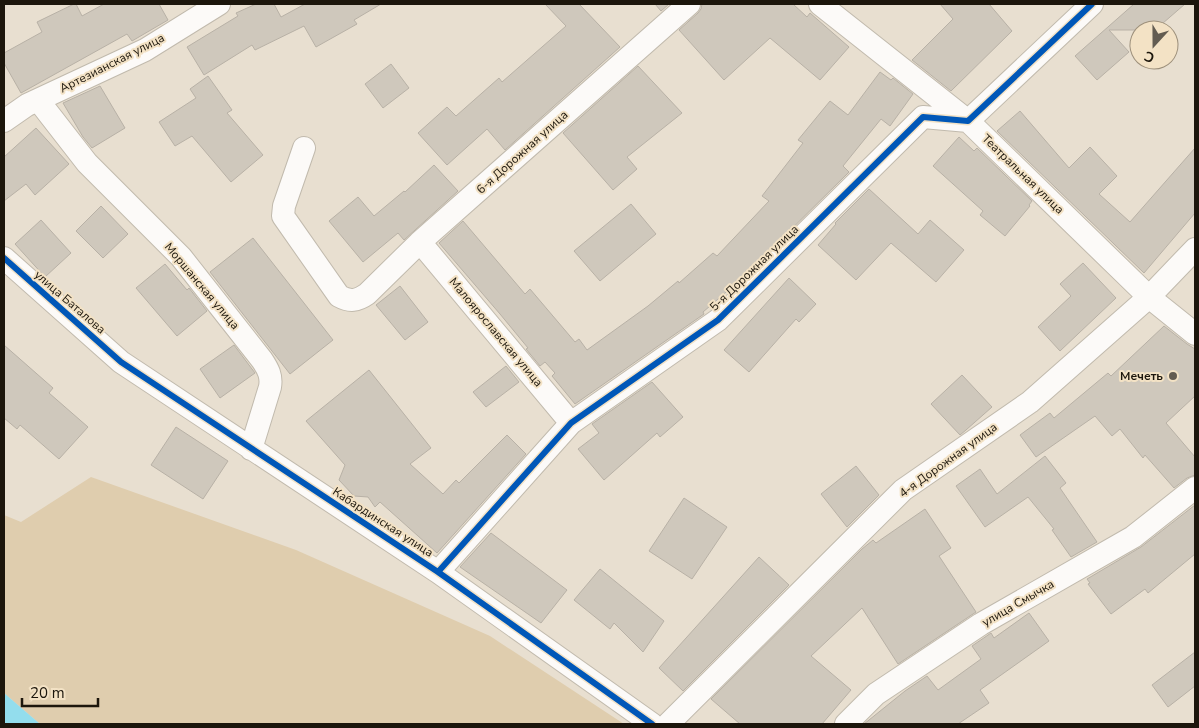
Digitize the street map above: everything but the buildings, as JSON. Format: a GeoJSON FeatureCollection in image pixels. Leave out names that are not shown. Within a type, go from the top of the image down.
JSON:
{"type":"FeatureCollection","features":[{"type":"Feature","properties":{"kind":"street","name":"Артезианская улица"},"geometry":{"type":"LineString","coordinates":[[4,121],[27,105],[145,50],[219,4]]}},
{"type":"Feature","properties":{"kind":"street","name":"6-я Дорожная улица"},"geometry":{"type":"LineString","coordinates":[[304,148],[284,206],[283,216],[339,296],[346,300],[354,301],[367,294],[420,242],[689,4]]}},
{"type":"Feature","properties":{"kind":"street","name":"Театральная улица"},"geometry":{"type":"LineString","coordinates":[[820,4],[968,121],[1149,297],[1195,334]]}},
{"type":"Feature","properties":{"kind":"street"},"geometry":{"type":"LineString","coordinates":[[968,121],[1092,4]]}},
{"type":"Feature","properties":{"kind":"street","name":"Моршанская улица"},"geometry":{"type":"LineString","coordinates":[[38,100],[87,163],[181,258],[262,360],[270,373],[270,387],[251,449]]}},
{"type":"Feature","properties":{"kind":"street","name":"5-я Дорожная улица"},"geometry":{"type":"LineString","coordinates":[[438,572],[571,423],[718,320],[923,117],[968,121]]}},
{"type":"Feature","properties":{"kind":"street","name":"Малоярославская улица"},"geometry":{"type":"LineString","coordinates":[[420,242],[571,423]]}},
{"type":"Feature","properties":{"kind":"street","name":"4-я Дорожная улица"},"geometry":{"type":"LineString","coordinates":[[668,724],[903,490],[1030,402],[1149,297],[1195,249]]}},
{"type":"Feature","properties":{"kind":"street","name":"улица Баталова"},"geometry":{"type":"LineString","coordinates":[[4,258],[122,362]]}},
{"type":"Feature","properties":{"kind":"street","name":"Кабардинская улица"},"geometry":{"type":"LineString","coordinates":[[122,362],[438,572],[652,724]]}},
{"type":"Feature","properties":{"kind":"street","name":"улица Смычка"},"geometry":{"type":"LineString","coordinates":[[846,724],[876,694],[980,624],[1133,537],[1195,488]]}},
{"type":"Feature","properties":{"kind":"shaded area"},"geometry":{"type":"Polygon","coordinates":[[[91,477],[296,550],[490,636],[624,724],[40,724],[4,693],[4,515],[21,522],[91,477]]]}},
{"type":"Feature","properties":{"kind":"water"},"geometry":{"type":"Polygon","coordinates":[[[4,693],[40,724],[4,724],[4,693]]]}},
{"type":"Feature","properties":{"kind":"cycle path"},"geometry":{"type":"LineString","coordinates":[[438,572],[571,423],[718,320],[923,117],[968,121],[1092,4]]}},
{"type":"Feature","properties":{"kind":"cycle path"},"geometry":{"type":"LineString","coordinates":[[4,258],[121,362],[438,572],[652,724]]}},
{"type":"Feature","properties":{"kind":"place","name":"Мечеть"},"geometry":{"type":"Point","coordinates":[1173,376]}}]}
